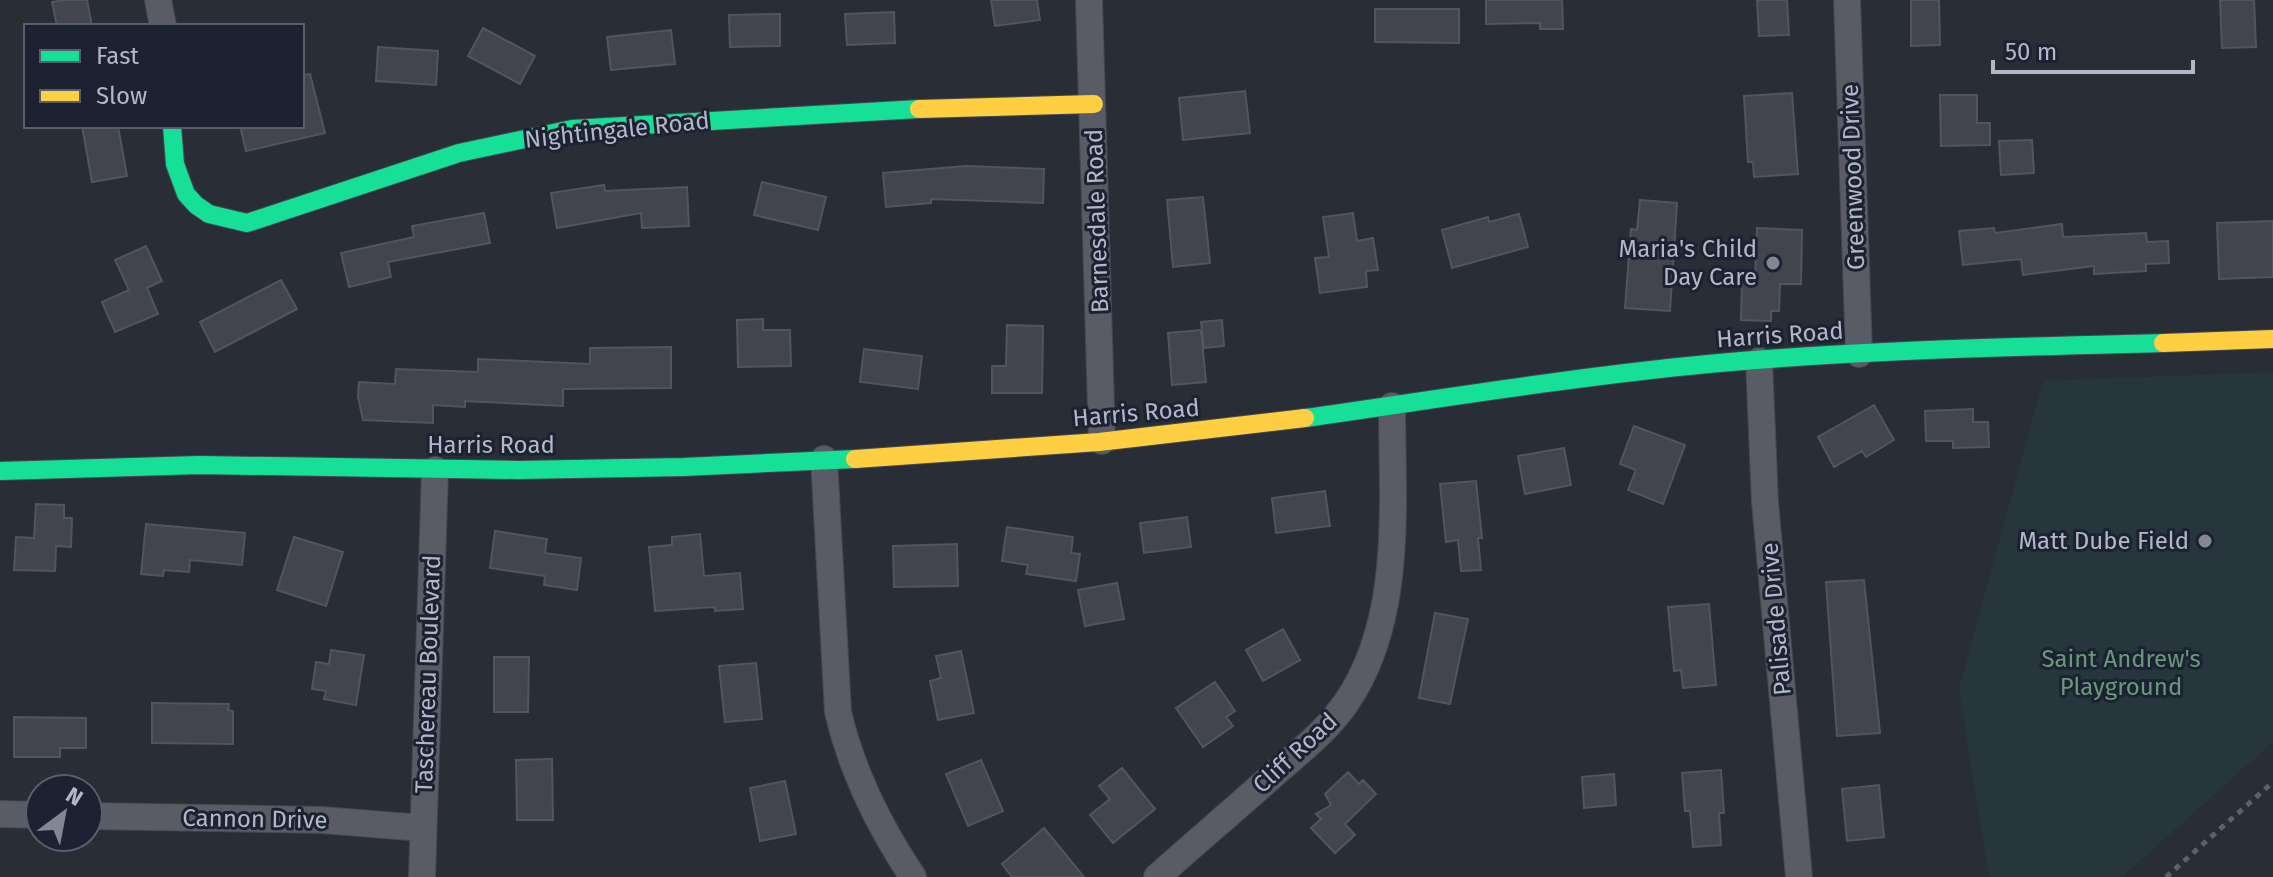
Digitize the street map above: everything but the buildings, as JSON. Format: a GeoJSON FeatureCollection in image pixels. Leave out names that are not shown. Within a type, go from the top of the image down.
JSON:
{"type":"FeatureCollection","features":[{"type":"Feature","properties":{"kind":"street"},"geometry":{"type":"LineString","coordinates":[[158,0],[163,24]]}},
{"type":"Feature","properties":{"kind":"street","name":"Barnesdale Road"},"geometry":{"type":"LineString","coordinates":[[1089,0],[1102,441]]}},
{"type":"Feature","properties":{"kind":"street","name":"Greenwood Drive"},"geometry":{"type":"LineString","coordinates":[[1847,0],[1859,354]]}},
{"type":"Feature","properties":{"kind":"street","name":"Nightingale Road"},"geometry":{"type":"LineString","coordinates":[[172,128],[173,161],[182,191],[212,216],[229,222],[247,223],[459,153],[572,129],[891,110],[1094,104]]}},
{"type":"Feature","properties":{"kind":"street","name":"Harris Road"},"geometry":{"type":"LineString","coordinates":[[0,471],[129,465],[435,470],[660,467],[824,459],[1102,441],[1248,426],[1591,377],[1759,361],[1859,354],[2273,339]]}},
{"type":"Feature","properties":{"kind":"street","name":"Palisade Drive"},"geometry":{"type":"LineString","coordinates":[[1759,361],[1765,502],[1799,877]]}},
{"type":"Feature","properties":{"kind":"street","name":"Cliff Road"},"geometry":{"type":"LineString","coordinates":[[1157,877],[1327,728],[1362,677],[1374,648],[1387,587],[1392,525],[1392,406]]}},
{"type":"Feature","properties":{"kind":"street"},"geometry":{"type":"LineString","coordinates":[[824,459],[838,712],[846,748],[877,819],[913,877]]}},
{"type":"Feature","properties":{"kind":"street","name":"Taschereau Boulevard"},"geometry":{"type":"LineString","coordinates":[[422,877],[435,470]]}},
{"type":"Feature","properties":{"kind":"street"},"geometry":{"type":"LineString","coordinates":[[0,814],[24,815]]}},
{"type":"Feature","properties":{"kind":"street","name":"Cannon Drive"},"geometry":{"type":"LineString","coordinates":[[104,816],[322,820],[422,828]]}},
{"type":"Feature","properties":{"kind":"path"},"geometry":{"type":"LineString","coordinates":[[2166,877],[2273,782]]}},
{"type":"Feature","properties":{"kind":"green space","name":"Saint Andrew's Playground"},"geometry":{"type":"Polygon","coordinates":[[[2273,372],[2273,742],[2122,877],[1989,877],[1959,689],[2043,381],[2273,372]]]}},
{"type":"Feature","properties":{"kind":"traffic: fast"},"geometry":{"type":"LineString","coordinates":[[172,128],[175,164],[186,194],[209,214],[247,223],[459,153],[572,129],[919,109]]}},
{"type":"Feature","properties":{"kind":"traffic: fast"},"geometry":{"type":"LineString","coordinates":[[1305,418],[1657,369],[1765,359],[1878,352],[2163,343]]}},
{"type":"Feature","properties":{"kind":"traffic: fast"},"geometry":{"type":"LineString","coordinates":[[0,471],[200,465],[518,470],[684,467],[855,459]]}},
{"type":"Feature","properties":{"kind":"traffic: slow"},"geometry":{"type":"LineString","coordinates":[[919,109],[1094,104]]}},
{"type":"Feature","properties":{"kind":"traffic: slow"},"geometry":{"type":"LineString","coordinates":[[2163,343],[2273,339]]}},
{"type":"Feature","properties":{"kind":"traffic: slow"},"geometry":{"type":"LineString","coordinates":[[855,459],[1099,442],[1305,418]]}},
{"type":"Feature","properties":{"kind":"place","name":"Maria's Child Day Care"},"geometry":{"type":"Point","coordinates":[1773,263]}},
{"type":"Feature","properties":{"kind":"place","name":"Matt Dube Field"},"geometry":{"type":"Point","coordinates":[2205,541]}}]}
